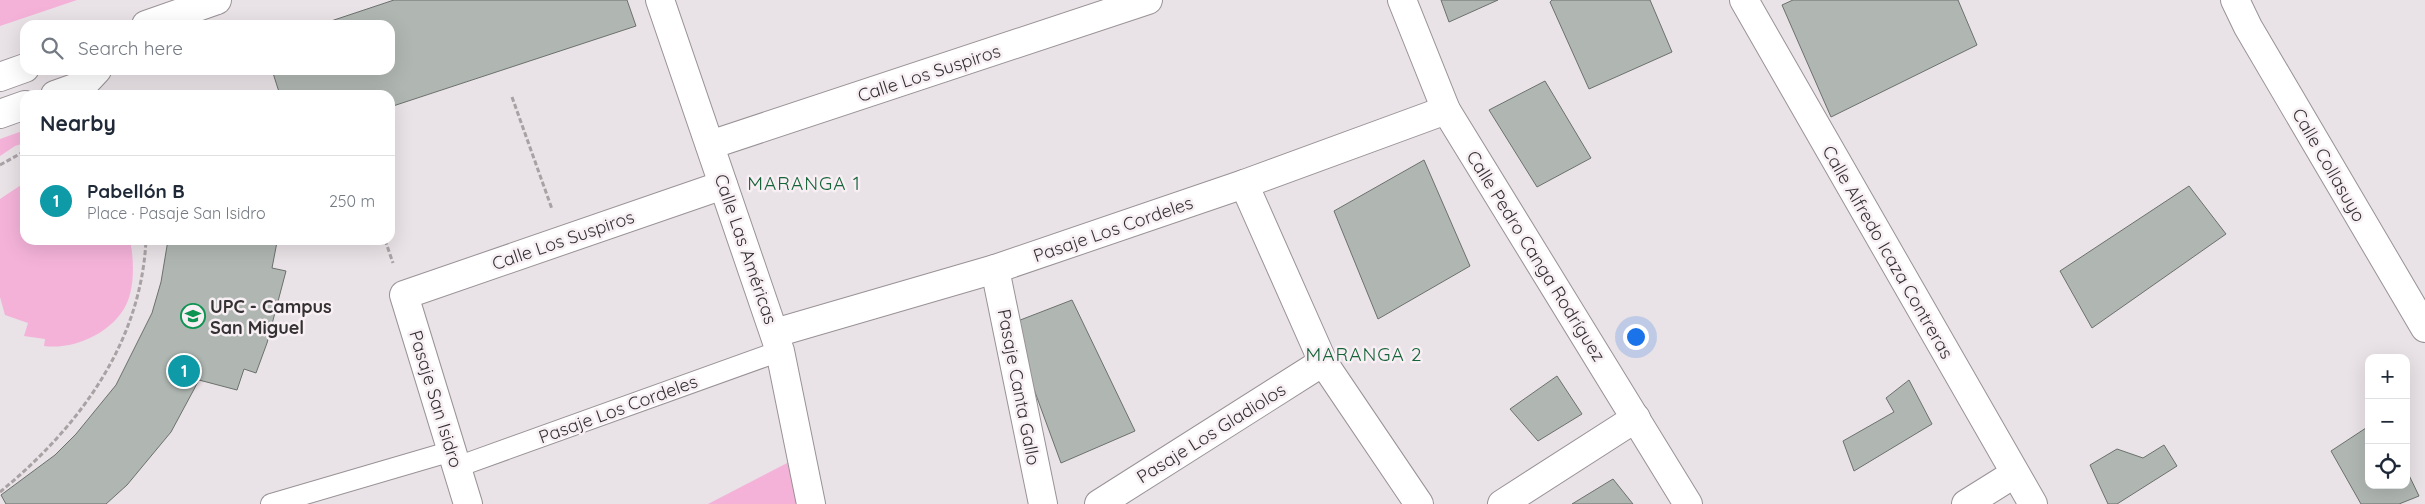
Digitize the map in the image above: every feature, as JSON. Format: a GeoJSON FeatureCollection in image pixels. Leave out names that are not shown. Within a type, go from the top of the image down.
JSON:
{"type":"FeatureCollection","features":[{"type":"Feature","properties":{"kind":"street"},"geometry":{"type":"LineString","coordinates":[[160,20],[217,0]]}},
{"type":"Feature","properties":{"kind":"street","name":"Calle Las Américas"},"geometry":{"type":"LineString","coordinates":[[660,0],[777,342],[811,504]]}},
{"type":"Feature","properties":{"kind":"street","name":"Calle Los Suspiros"},"geometry":{"type":"LineString","coordinates":[[710,145],[1148,0]]}},
{"type":"Feature","properties":{"kind":"street","name":"Calle Pedro Canga Rodríguez"},"geometry":{"type":"LineString","coordinates":[[1402,0],[1446,110],[1688,504]]}},
{"type":"Feature","properties":{"kind":"street","name":"Calle Alfredo Icaza Contreras"},"geometry":{"type":"LineString","coordinates":[[1744,0],[2014,474],[2033,504]]}},
{"type":"Feature","properties":{"kind":"street","name":"Calle Collasuyo"},"geometry":{"type":"LineString","coordinates":[[2235,0],[2248,27],[2425,328]]}},
{"type":"Feature","properties":{"kind":"street"},"geometry":{"type":"LineString","coordinates":[[0,77],[20,70]]}},
{"type":"Feature","properties":{"kind":"street"},"geometry":{"type":"LineString","coordinates":[[69,90],[83,85],[92,75]]}},
{"type":"Feature","properties":{"kind":"street"},"geometry":{"type":"LineString","coordinates":[[0,114],[20,107]]}},
{"type":"Feature","properties":{"kind":"street","name":"Pasaje Los Cordeles"},"geometry":{"type":"LineString","coordinates":[[777,342],[1244,184],[1446,110]]}},
{"type":"Feature","properties":{"kind":"street"},"geometry":{"type":"LineString","coordinates":[[1244,184],[1323,362],[1419,504]]}},
{"type":"Feature","properties":{"kind":"street","name":"Calle Los Suspiros"},"geometry":{"type":"LineString","coordinates":[[404,295],[723,185]]}},
{"type":"Feature","properties":{"kind":"street","name":"Pasaje Canta Gallo"},"geometry":{"type":"LineString","coordinates":[[995,269],[1043,504]]}},
{"type":"Feature","properties":{"kind":"street","name":"Pasaje San Isidro"},"geometry":{"type":"LineString","coordinates":[[404,295],[468,504]]}},
{"type":"Feature","properties":{"kind":"street","name":"Pasaje Los Gladiolos"},"geometry":{"type":"LineString","coordinates":[[1099,504],[1323,362]]}},
{"type":"Feature","properties":{"kind":"street"},"geometry":{"type":"LineString","coordinates":[[1502,504],[1636,418]]}},
{"type":"Feature","properties":{"kind":"street"},"geometry":{"type":"LineString","coordinates":[[1966,504],[2014,474]]}},
{"type":"Feature","properties":{"kind":"lane","name":"Pasaje Los Cordeles"},"geometry":{"type":"LineString","coordinates":[[271,504],[454,459],[777,342]]}},
{"type":"Feature","properties":{"kind":"path"},"geometry":{"type":"LineString","coordinates":[[512,97],[563,240]]}},
{"type":"Feature","properties":{"kind":"path"},"geometry":{"type":"LineString","coordinates":[[0,165],[20,154]]}},
{"type":"Feature","properties":{"kind":"path"},"geometry":{"type":"LineString","coordinates":[[0,492],[43,454],[79,413],[101,382],[122,342],[135,308],[145,260],[146,245]]}},
{"type":"Feature","properties":{"kind":"shaded area"},"geometry":{"type":"Polygon","coordinates":[[[0,0],[77,0],[0,26],[0,0]]]}},
{"type":"Feature","properties":{"kind":"shaded area"},"geometry":{"type":"Polygon","coordinates":[[[20,132],[20,144],[0,156],[0,139],[20,132]]]}},
{"type":"Feature","properties":{"kind":"shaded area"},"geometry":{"type":"Polygon","coordinates":[[[20,186],[20,245],[131,245],[133,273],[131,290],[126,305],[111,324],[91,338],[79,342],[56,347],[44,346],[45,339],[24,336],[28,323],[5,315],[0,297],[0,199],[20,186]]]}},
{"type":"Feature","properties":{"kind":"shaded area"},"geometry":{"type":"Polygon","coordinates":[[[793,460],[801,504],[708,504],[793,460]]]}},
{"type":"Feature","properties":{"kind":"building"},"geometry":{"type":"Polygon","coordinates":[[[394,0],[627,0],[636,26],[395,105],[395,90],[278,90],[274,75],[395,75],[395,20],[334,20],[394,0]]]}},
{"type":"Feature","properties":{"kind":"building"},"geometry":{"type":"Polygon","coordinates":[[[1441,0],[1498,0],[1449,22],[1441,0]]]}},
{"type":"Feature","properties":{"kind":"building"},"geometry":{"type":"Polygon","coordinates":[[[1552,0],[1650,0],[1672,52],[1589,89],[1550,2],[1552,0]]]}},
{"type":"Feature","properties":{"kind":"building"},"geometry":{"type":"Polygon","coordinates":[[[1793,0],[1958,0],[1977,45],[1831,117],[1782,5],[1793,0]]]}},
{"type":"Feature","properties":{"kind":"building"},"geometry":{"type":"Polygon","coordinates":[[[1545,81],[1591,158],[1537,187],[1489,110],[1545,81]]]}},
{"type":"Feature","properties":{"kind":"building"},"geometry":{"type":"Polygon","coordinates":[[[1424,160],[1470,266],[1378,319],[1334,211],[1424,160]]]}},
{"type":"Feature","properties":{"kind":"building"},"geometry":{"type":"Polygon","coordinates":[[[2189,186],[2226,234],[2092,328],[2060,271],[2189,186]]]}},
{"type":"Feature","properties":{"kind":"building"},"geometry":{"type":"Polygon","coordinates":[[[167,245],[276,245],[272,268],[286,271],[267,343],[256,373],[244,369],[237,390],[199,380],[171,432],[127,485],[106,504],[6,504],[1,495],[55,455],[76,434],[116,385],[152,313],[161,282],[167,245]]]}},
{"type":"Feature","properties":{"kind":"building"},"geometry":{"type":"Polygon","coordinates":[[[1072,300],[1135,431],[1061,463],[1010,324],[1072,300]]]}},
{"type":"Feature","properties":{"kind":"building"},"geometry":{"type":"Polygon","coordinates":[[[1557,376],[1582,414],[1538,441],[1510,409],[1557,376]]]}},
{"type":"Feature","properties":{"kind":"building"},"geometry":{"type":"Polygon","coordinates":[[[1909,380],[1932,424],[1854,471],[1843,441],[1894,412],[1886,398],[1909,380]]]}},
{"type":"Feature","properties":{"kind":"building"},"geometry":{"type":"Polygon","coordinates":[[[2365,429],[2365,489],[2410,489],[2410,477],[2419,496],[2399,504],[2361,504],[2331,451],[2365,429]]]}},
{"type":"Feature","properties":{"kind":"building"},"geometry":{"type":"Polygon","coordinates":[[[2164,445],[2177,466],[2117,504],[2108,504],[2090,465],[2117,449],[2143,458],[2164,445]]]}},
{"type":"Feature","properties":{"kind":"building"},"geometry":{"type":"Polygon","coordinates":[[[1613,479],[1633,504],[1572,504],[1613,479]]]}},
{"type":"Feature","properties":{"kind":"place","name":"UPC - Campus San Miguel"},"geometry":{"type":"Point","coordinates":[193,316]}},
{"type":"Feature","properties":{"kind":"place","name":"Pabellón B"},"geometry":{"type":"Point","coordinates":[184,371]}},
{"type":"Feature","properties":{"kind":"district","name":"MARANGA 1"},"geometry":{"type":"Point","coordinates":[804,183]}},
{"type":"Feature","properties":{"kind":"district","name":"MARANGA 2"},"geometry":{"type":"Point","coordinates":[1364,354]}}]}
